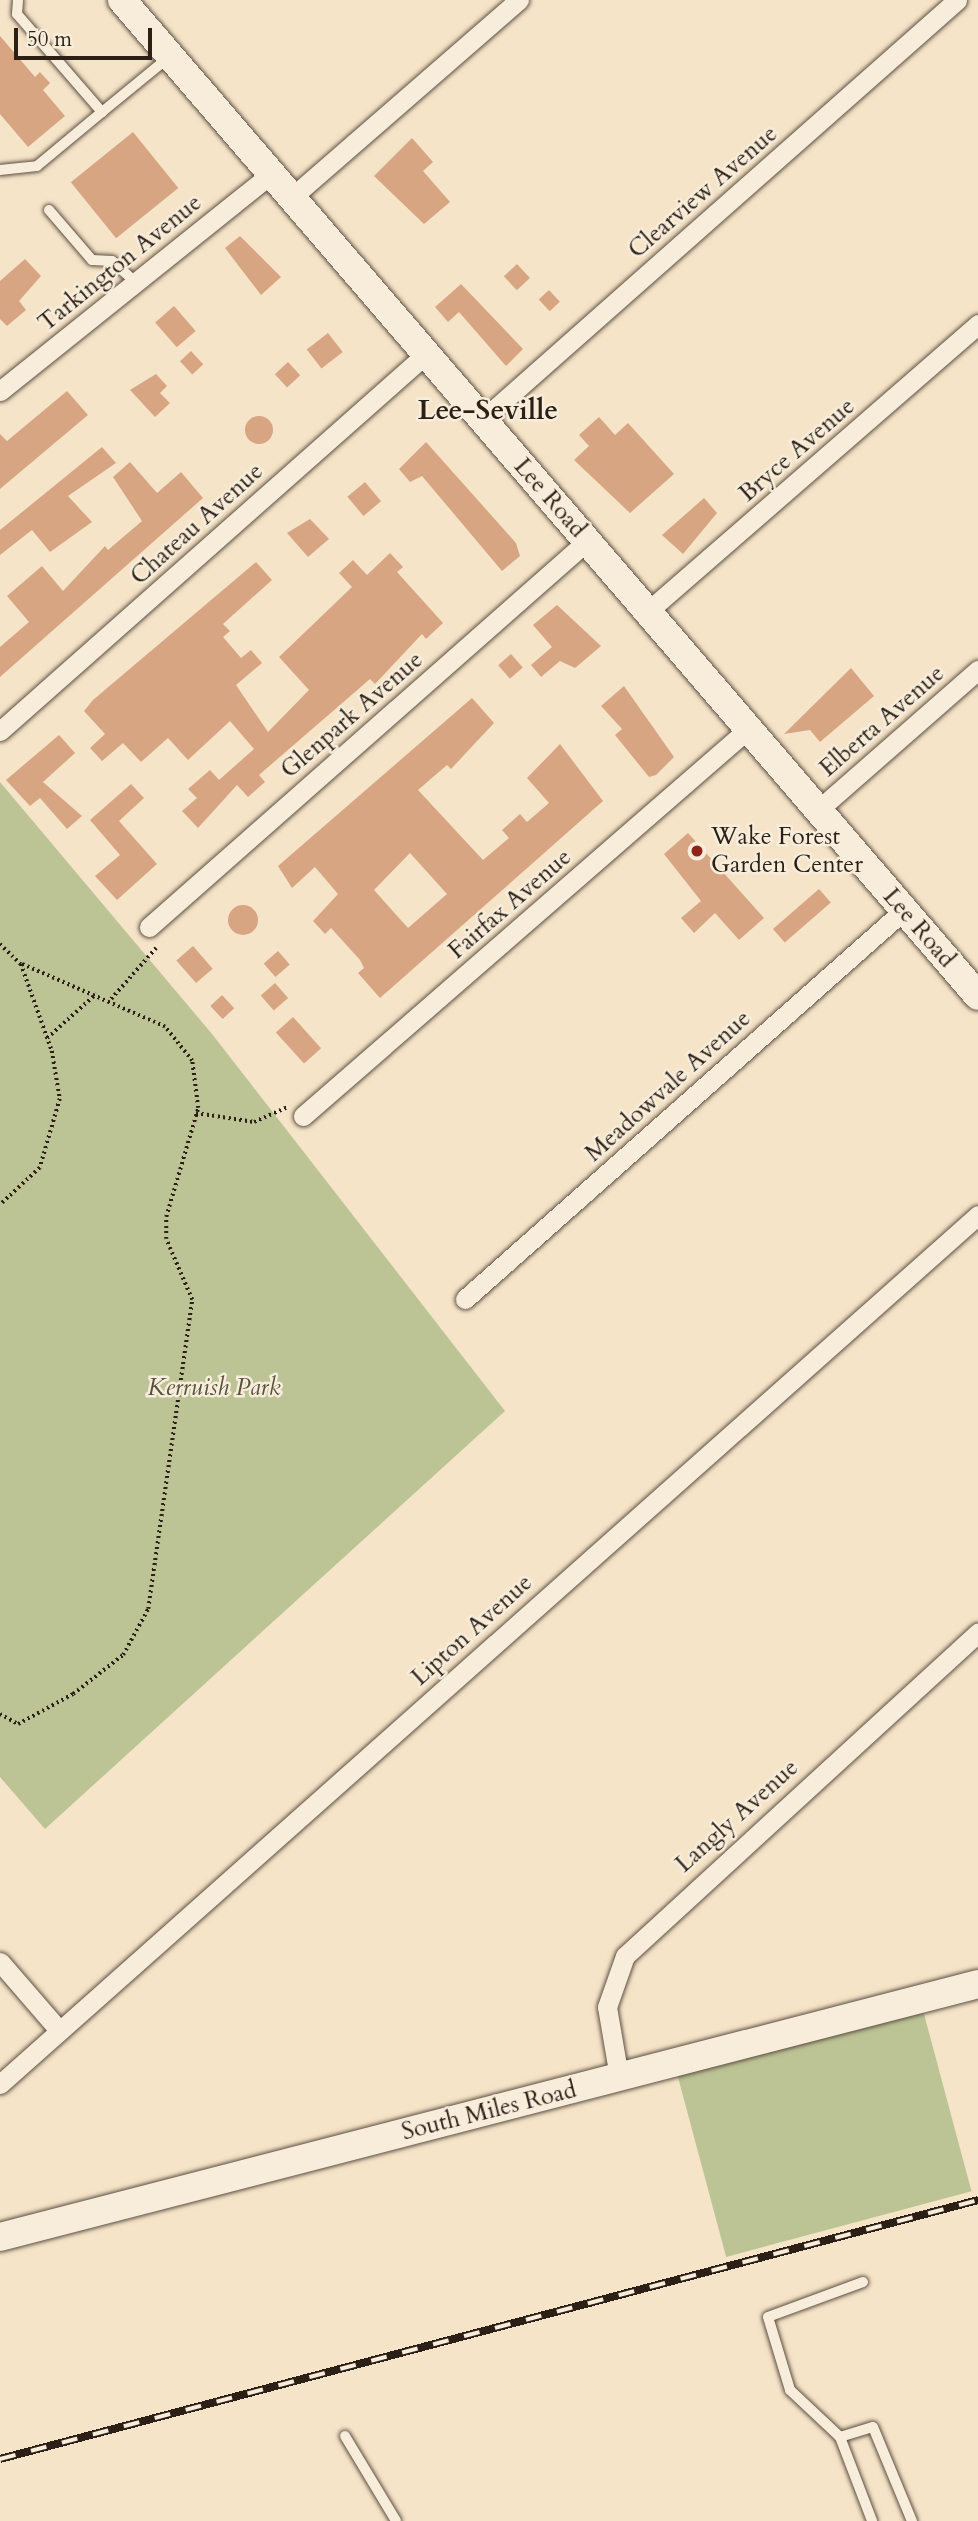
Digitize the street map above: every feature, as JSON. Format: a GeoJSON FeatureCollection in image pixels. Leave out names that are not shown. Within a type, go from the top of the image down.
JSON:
{"type":"FeatureCollection","features":[{"type":"Feature","properties":{"kind":"main road","name":"Lee Road"},"geometry":{"type":"LineString","coordinates":[[122,0],[978,996]]}},
{"type":"Feature","properties":{"kind":"main road","name":"South Miles Road"},"geometry":{"type":"LineString","coordinates":[[0,2237],[978,1984]]}},
{"type":"Feature","properties":{"kind":"street"},"geometry":{"type":"LineString","coordinates":[[291,198],[519,0]]}},
{"type":"Feature","properties":{"kind":"street","name":"Clearview Avenue"},"geometry":{"type":"LineString","coordinates":[[482,420],[957,0]]}},
{"type":"Feature","properties":{"kind":"street","name":"Tarkington Avenue"},"geometry":{"type":"LineString","coordinates":[[0,391],[271,174]]}},
{"type":"Feature","properties":{"kind":"street","name":"Bryce Avenue"},"geometry":{"type":"LineString","coordinates":[[648,612],[978,324]]}},
{"type":"Feature","properties":{"kind":"street","name":"Chateau Avenue"},"geometry":{"type":"LineString","coordinates":[[0,731],[426,354]]}},
{"type":"Feature","properties":{"kind":"street","name":"Glenpark Avenue"},"geometry":{"type":"LineString","coordinates":[[149,926],[587,541]]}},
{"type":"Feature","properties":{"kind":"street","name":"Elberta Avenue"},"geometry":{"type":"LineString","coordinates":[[817,810],[978,670]]}},
{"type":"Feature","properties":{"kind":"street","name":"Fairfax Avenue"},"geometry":{"type":"LineString","coordinates":[[298,1110],[748,729]]}},
{"type":"Feature","properties":{"kind":"street","name":"Meadowvale Avenue"},"geometry":{"type":"LineString","coordinates":[[466,1299],[904,910]]}},
{"type":"Feature","properties":{"kind":"street","name":"Lipton Avenue"},"geometry":{"type":"LineString","coordinates":[[0,2084],[978,1215]]}},
{"type":"Feature","properties":{"kind":"street","name":"Langly Avenue"},"geometry":{"type":"LineString","coordinates":[[619,2077],[607,2007],[625,1956],[978,1632]]}},
{"type":"Feature","properties":{"kind":"street"},"geometry":{"type":"LineString","coordinates":[[0,1962],[59,2030]]}},
{"type":"Feature","properties":{"kind":"lane"},"geometry":{"type":"LineString","coordinates":[[18,0],[17,14],[102,112]]}},
{"type":"Feature","properties":{"kind":"lane"},"geometry":{"type":"LineString","coordinates":[[0,170],[37,166],[170,56]]}},
{"type":"Feature","properties":{"kind":"lane"},"geometry":{"type":"LineString","coordinates":[[50,210],[92,260],[112,261],[135,282]]}},
{"type":"Feature","properties":{"kind":"lane"},"geometry":{"type":"LineString","coordinates":[[863,2282],[768,2317],[790,2390],[840,2437],[872,2521]]}},
{"type":"Feature","properties":{"kind":"lane"},"geometry":{"type":"LineString","coordinates":[[840,2437],[873,2427],[912,2521]]}},
{"type":"Feature","properties":{"kind":"lane"},"geometry":{"type":"LineString","coordinates":[[345,2436],[396,2521]]}},
{"type":"Feature","properties":{"kind":"path"},"geometry":{"type":"LineString","coordinates":[[0,944],[21,964],[111,999],[165,1027],[183,1044],[196,1079],[196,1113],[166,1217],[166,1239],[192,1300],[148,1609],[123,1655],[73,1694],[18,1724],[0,1714]]}},
{"type":"Feature","properties":{"kind":"path"},"geometry":{"type":"LineString","coordinates":[[111,999],[156,948]]}},
{"type":"Feature","properties":{"kind":"path"},"geometry":{"type":"LineString","coordinates":[[0,1205],[40,1168],[49,1147],[60,1099],[47,1038],[21,964]]}},
{"type":"Feature","properties":{"kind":"path"},"geometry":{"type":"LineString","coordinates":[[47,1038],[96,994]]}},
{"type":"Feature","properties":{"kind":"path"},"geometry":{"type":"LineString","coordinates":[[196,1113],[254,1122],[298,1110]]}},
{"type":"Feature","properties":{"kind":"green space","name":"Kerruish Park"},"geometry":{"type":"Polygon","coordinates":[[[0,782],[212,1034],[505,1411],[45,1829],[0,1777],[0,782]]]}},
{"type":"Feature","properties":{"kind":"green space"},"geometry":{"type":"Polygon","coordinates":[[[920,1999],[972,2191],[726,2257],[675,2065],[920,1999]]]}},
{"type":"Feature","properties":{"kind":"building"},"geometry":{"type":"Polygon","coordinates":[[[0,36],[35,77],[40,72],[50,83],[43,90],[65,116],[28,147],[0,114],[0,36]]]}},
{"type":"Feature","properties":{"kind":"building"},"geometry":{"type":"Polygon","coordinates":[[[133,132],[178,188],[116,238],[71,182],[133,132]]]}},
{"type":"Feature","properties":{"kind":"building"},"geometry":{"type":"Polygon","coordinates":[[[412,138],[433,162],[423,171],[450,202],[424,224],[374,176],[412,138]]]}},
{"type":"Feature","properties":{"kind":"building"},"geometry":{"type":"Polygon","coordinates":[[[240,236],[281,277],[261,295],[225,248],[240,236]]]}},
{"type":"Feature","properties":{"kind":"building"},"geometry":{"type":"Polygon","coordinates":[[[25,259],[41,276],[19,301],[26,310],[7,326],[0,319],[0,281],[25,259]]]}},
{"type":"Feature","properties":{"kind":"building"},"geometry":{"type":"Polygon","coordinates":[[[517,264],[530,278],[517,290],[504,276],[517,264]]]}},
{"type":"Feature","properties":{"kind":"building"},"geometry":{"type":"Polygon","coordinates":[[[461,284],[523,349],[506,366],[459,312],[448,322],[435,307],[461,284]]]}},
{"type":"Feature","properties":{"kind":"building"},"geometry":{"type":"Polygon","coordinates":[[[549,290],[560,302],[550,311],[539,300],[549,290]]]}},
{"type":"Feature","properties":{"kind":"building"},"geometry":{"type":"Polygon","coordinates":[[[174,306],[196,331],[177,347],[155,322],[174,306]]]}},
{"type":"Feature","properties":{"kind":"building"},"geometry":{"type":"Polygon","coordinates":[[[328,333],[343,352],[321,369],[307,350],[328,333]]]}},
{"type":"Feature","properties":{"kind":"building"},"geometry":{"type":"Polygon","coordinates":[[[191,351],[203,364],[192,374],[180,361],[191,351]]]}},
{"type":"Feature","properties":{"kind":"building"},"geometry":{"type":"Polygon","coordinates":[[[288,362],[300,375],[287,387],[275,374],[288,362]]]}},
{"type":"Feature","properties":{"kind":"building"},"geometry":{"type":"Polygon","coordinates":[[[156,374],[167,386],[160,393],[170,403],[155,417],[130,390],[156,374]]]}},
{"type":"Feature","properties":{"kind":"building"},"geometry":{"type":"Polygon","coordinates":[[[67,391],[88,415],[0,489],[0,434],[7,441],[67,391]]]}},
{"type":"Feature","properties":{"kind":"building"},"geometry":{"type":"Polygon","coordinates":[[[259,416],[269,420],[273,430],[269,440],[259,444],[249,440],[245,430],[249,420],[259,416]]]}},
{"type":"Feature","properties":{"kind":"building"},"geometry":{"type":"Polygon","coordinates":[[[599,417],[615,435],[628,423],[674,474],[630,513],[574,460],[589,446],[579,435],[599,417]]]}},
{"type":"Feature","properties":{"kind":"building"},"geometry":{"type":"Polygon","coordinates":[[[426,442],[516,543],[520,556],[502,571],[422,476],[410,482],[399,469],[426,442]]]}},
{"type":"Feature","properties":{"kind":"building"},"geometry":{"type":"Polygon","coordinates":[[[102,447],[116,463],[68,496],[92,522],[50,552],[32,530],[0,555],[0,530],[102,447]]]}},
{"type":"Feature","properties":{"kind":"building"},"geometry":{"type":"Polygon","coordinates":[[[130,462],[157,493],[181,472],[203,498],[0,677],[0,647],[29,622],[7,596],[42,566],[63,591],[105,546],[108,550],[142,521],[113,477],[130,462]]]}},
{"type":"Feature","properties":{"kind":"building"},"geometry":{"type":"Polygon","coordinates":[[[365,482],[381,501],[363,516],[347,497],[365,482]]]}},
{"type":"Feature","properties":{"kind":"building"},"geometry":{"type":"Polygon","coordinates":[[[704,498],[717,513],[683,554],[662,535],[704,498]]]}},
{"type":"Feature","properties":{"kind":"building"},"geometry":{"type":"Polygon","coordinates":[[[310,519],[329,539],[308,557],[287,533],[310,519]]]}},
{"type":"Feature","properties":{"kind":"building"},"geometry":{"type":"Polygon","coordinates":[[[390,553],[403,567],[397,572],[443,623],[426,639],[422,634],[375,684],[370,679],[259,775],[265,782],[248,797],[237,785],[198,828],[182,811],[197,798],[188,789],[210,770],[219,780],[254,749],[230,721],[188,760],[168,738],[141,762],[123,743],[102,761],[90,748],[105,734],[84,711],[93,700],[256,562],[272,580],[223,624],[230,631],[223,637],[241,658],[251,650],[262,663],[236,685],[268,732],[309,690],[279,657],[352,587],[339,573],[353,560],[367,575],[390,553]]]}},
{"type":"Feature","properties":{"kind":"building"},"geometry":{"type":"Polygon","coordinates":[[[557,605],[601,646],[575,668],[560,661],[541,677],[531,665],[552,647],[533,625],[557,605]]]}},
{"type":"Feature","properties":{"kind":"building"},"geometry":{"type":"Polygon","coordinates":[[[511,654],[523,668],[510,679],[498,665],[511,654]]]}},
{"type":"Feature","properties":{"kind":"building"},"geometry":{"type":"Polygon","coordinates":[[[851,668],[874,696],[820,742],[810,730],[784,734],[851,668]]]}},
{"type":"Feature","properties":{"kind":"building"},"geometry":{"type":"Polygon","coordinates":[[[624,686],[674,757],[656,775],[649,777],[615,735],[622,729],[601,706],[624,686]]]}},
{"type":"Feature","properties":{"kind":"building"},"geometry":{"type":"Polygon","coordinates":[[[472,698],[494,723],[451,769],[447,765],[418,790],[483,860],[509,838],[502,830],[520,814],[527,822],[549,803],[527,778],[560,744],[603,801],[380,998],[358,973],[364,968],[360,960],[331,928],[325,934],[313,921],[338,894],[315,867],[292,888],[278,866],[472,698]],[[410,853],[374,890],[408,928],[447,894],[410,853]]]}},
{"type":"Feature","properties":{"kind":"building"},"geometry":{"type":"Polygon","coordinates":[[[59,735],[75,753],[43,782],[82,816],[67,829],[40,798],[30,806],[6,780],[59,735]]]}},
{"type":"Feature","properties":{"kind":"building"},"geometry":{"type":"Polygon","coordinates":[[[131,784],[144,798],[119,821],[157,864],[117,900],[95,876],[120,855],[90,820],[131,784]]]}},
{"type":"Feature","properties":{"kind":"building"},"geometry":{"type":"Polygon","coordinates":[[[688,833],[764,918],[739,940],[715,913],[694,933],[681,918],[701,901],[664,854],[688,833]]]}},
{"type":"Feature","properties":{"kind":"building"},"geometry":{"type":"Polygon","coordinates":[[[819,889],[831,903],[785,943],[773,929],[819,889]]]}},
{"type":"Feature","properties":{"kind":"building"},"geometry":{"type":"Polygon","coordinates":[[[243,905],[254,909],[258,920],[254,931],[243,935],[232,931],[228,920],[232,909],[243,905]]]}},
{"type":"Feature","properties":{"kind":"building"},"geometry":{"type":"Polygon","coordinates":[[[193,946],[213,969],[196,983],[176,960],[193,946]]]}},
{"type":"Feature","properties":{"kind":"building"},"geometry":{"type":"Polygon","coordinates":[[[278,951],[290,965],[275,977],[264,963],[278,951]]]}},
{"type":"Feature","properties":{"kind":"building"},"geometry":{"type":"Polygon","coordinates":[[[275,983],[288,998],[274,1011],[261,995],[275,983]]]}},
{"type":"Feature","properties":{"kind":"building"},"geometry":{"type":"Polygon","coordinates":[[[222,995],[234,1008],[223,1019],[210,1006],[222,995]]]}},
{"type":"Feature","properties":{"kind":"building"},"geometry":{"type":"Polygon","coordinates":[[[293,1017],[321,1048],[304,1064],[276,1032],[293,1017]]]}},
{"type":"Feature","properties":{"kind":"railway"},"geometry":{"type":"LineString","coordinates":[[0,2459],[978,2200]]}},
{"type":"Feature","properties":{"kind":"place","name":"Wake Forest Garden Center"},"geometry":{"type":"Point","coordinates":[697,851]}},
{"type":"Feature","properties":{"kind":"district","name":"Lee-Seville"},"geometry":{"type":"Point","coordinates":[488,410]}}]}
